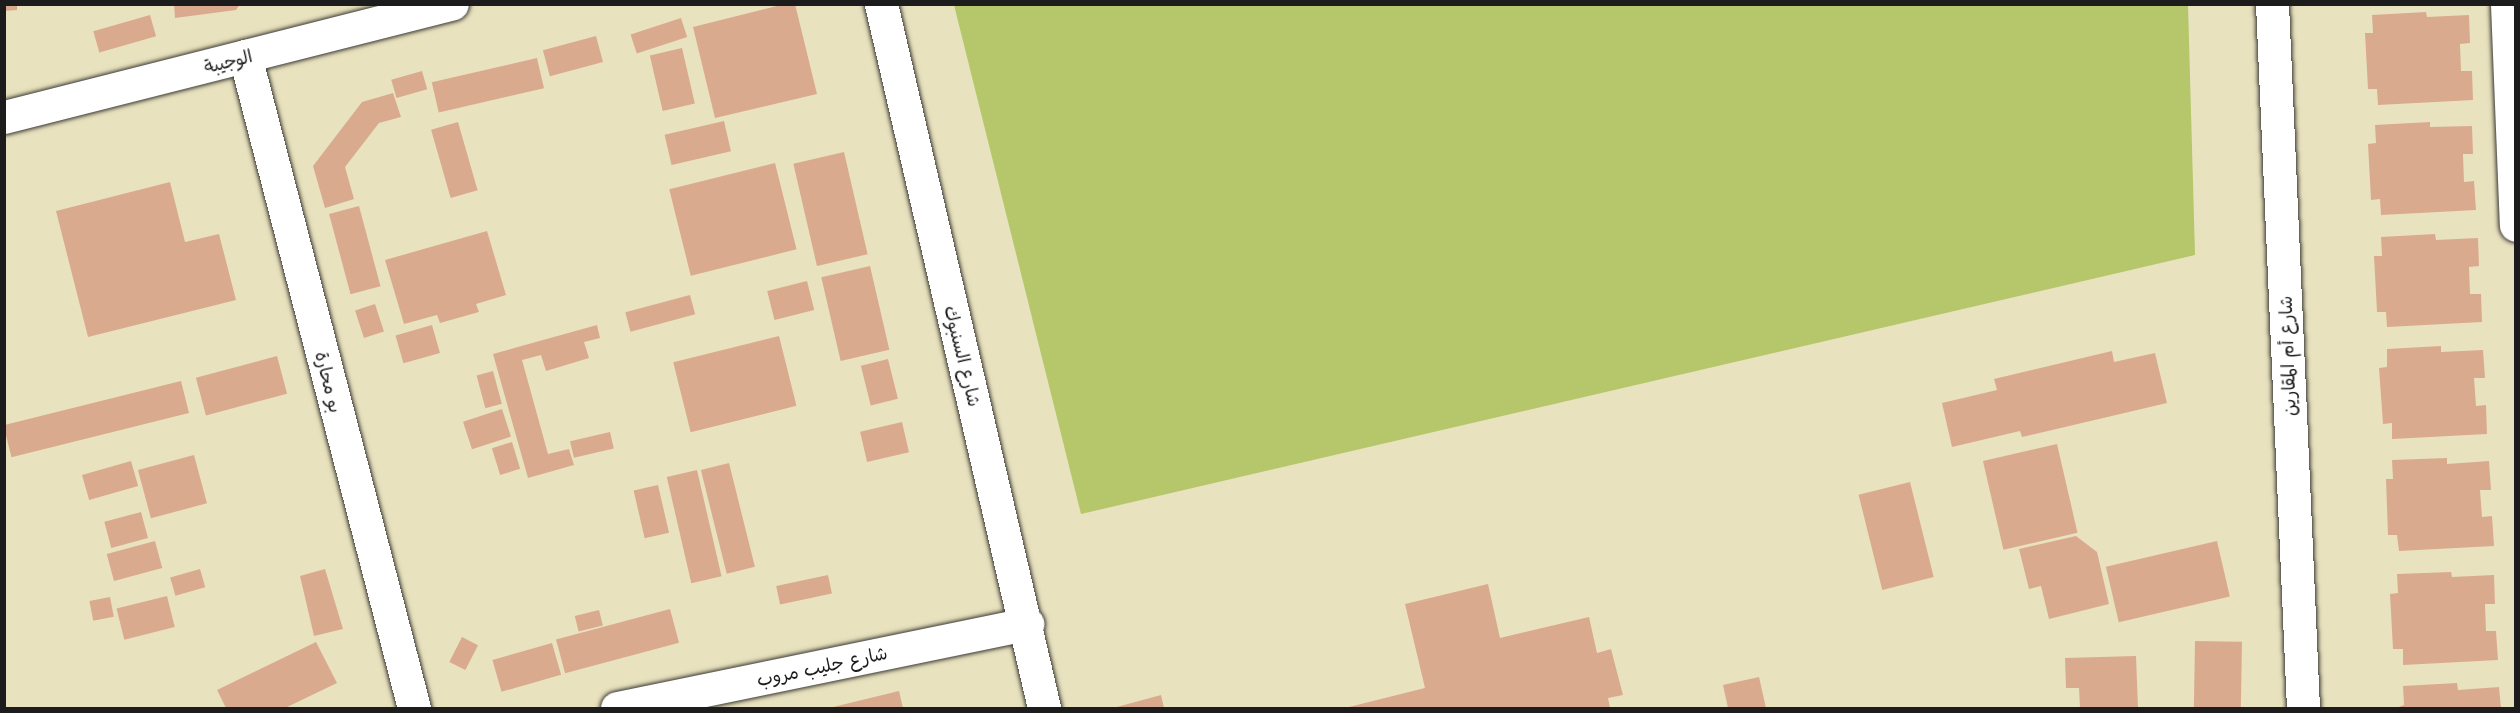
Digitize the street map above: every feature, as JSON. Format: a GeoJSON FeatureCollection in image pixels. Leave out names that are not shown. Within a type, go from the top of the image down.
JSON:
{"type":"FeatureCollection","features":[{"type":"Feature","properties":{"kind":"street","name":"الوجيبة"},"geometry":{"type":"LineString","coordinates":[[4,117],[452,4]]}},
{"type":"Feature","properties":{"kind":"street","name":"شارع السنبوك"},"geometry":{"type":"LineString","coordinates":[[880,4],[1027,624],[1044,708]]}},
{"type":"Feature","properties":{"kind":"street","name":"شارع أم المقارين"},"geometry":{"type":"LineString","coordinates":[[2272,4],[2303,708]]}},
{"type":"Feature","properties":{"kind":"street"},"geometry":{"type":"LineString","coordinates":[[2507,4],[2516,225]]}},
{"type":"Feature","properties":{"kind":"street","name":"بو محارة"},"geometry":{"type":"LineString","coordinates":[[245,56],[414,708]]}},
{"type":"Feature","properties":{"kind":"street","name":"شارع جليب مروب"},"geometry":{"type":"LineString","coordinates":[[616,708],[1027,624]]}},
{"type":"Feature","properties":{"kind":"green space"},"geometry":{"type":"Polygon","coordinates":[[[954,5],[2188,5],[2195,255],[1081,514],[954,5]]]}},
{"type":"Feature","properties":{"kind":"building"},"geometry":{"type":"Polygon","coordinates":[[[4,4],[17,4],[17,10],[4,11],[4,4]]]}},
{"type":"Feature","properties":{"kind":"building"},"geometry":{"type":"Polygon","coordinates":[[[174,4],[240,4],[236,10],[175,18],[174,4]]]}},
{"type":"Feature","properties":{"kind":"building"},"geometry":{"type":"Polygon","coordinates":[[[785,4],[795,4],[817,94],[715,118],[693,27],[785,4]]]}},
{"type":"Feature","properties":{"kind":"building"},"geometry":{"type":"Polygon","coordinates":[[[2426,12],[2427,17],[2469,15],[2470,43],[2460,44],[2461,71],[2472,71],[2473,100],[2378,105],[2377,89],[2368,89],[2365,33],[2373,33],[2372,15],[2426,12]]]}},
{"type":"Feature","properties":{"kind":"building"},"geometry":{"type":"Polygon","coordinates":[[[150,15],[156,36],[99,52],[93,31],[150,15]]]}},
{"type":"Feature","properties":{"kind":"building"},"geometry":{"type":"Polygon","coordinates":[[[681,18],[687,37],[637,53],[631,34],[681,18]]]}},
{"type":"Feature","properties":{"kind":"building"},"geometry":{"type":"Polygon","coordinates":[[[596,36],[603,62],[550,76],[543,50],[596,36]]]}},
{"type":"Feature","properties":{"kind":"building"},"geometry":{"type":"Polygon","coordinates":[[[682,48],[695,104],[663,111],[650,55],[682,48]]]}},
{"type":"Feature","properties":{"kind":"building"},"geometry":{"type":"Polygon","coordinates":[[[537,58],[544,88],[439,113],[432,82],[537,58]]]}},
{"type":"Feature","properties":{"kind":"building"},"geometry":{"type":"Polygon","coordinates":[[[422,71],[427,89],[396,98],[391,80],[422,71]]]}},
{"type":"Feature","properties":{"kind":"building"},"geometry":{"type":"Polygon","coordinates":[[[393,93],[401,117],[379,123],[345,167],[354,199],[325,208],[313,166],[362,102],[393,93]]]}},
{"type":"Feature","properties":{"kind":"building"},"geometry":{"type":"Polygon","coordinates":[[[724,121],[731,151],[672,165],[665,135],[724,121]]]}},
{"type":"Feature","properties":{"kind":"building"},"geometry":{"type":"Polygon","coordinates":[[[458,122],[478,190],[451,198],[431,130],[458,122]]]}},
{"type":"Feature","properties":{"kind":"building"},"geometry":{"type":"Polygon","coordinates":[[[2430,122],[2430,127],[2472,126],[2473,154],[2463,154],[2464,182],[2474,181],[2476,210],[2381,215],[2380,199],[2371,200],[2368,144],[2376,143],[2375,125],[2430,122]]]}},
{"type":"Feature","properties":{"kind":"building"},"geometry":{"type":"Polygon","coordinates":[[[844,152],[868,254],[817,266],[793,164],[844,152]]]}},
{"type":"Feature","properties":{"kind":"building"},"geometry":{"type":"Polygon","coordinates":[[[775,163],[797,249],[691,276],[669,189],[775,163]]]}},
{"type":"Feature","properties":{"kind":"building"},"geometry":{"type":"Polygon","coordinates":[[[170,182],[185,242],[219,234],[236,300],[88,337],[56,211],[170,182]]]}},
{"type":"Feature","properties":{"kind":"building"},"geometry":{"type":"Polygon","coordinates":[[[359,206],[380,286],[351,294],[329,214],[359,206]]]}},
{"type":"Feature","properties":{"kind":"building"},"geometry":{"type":"Polygon","coordinates":[[[487,231],[506,295],[476,304],[479,312],[440,323],[437,315],[404,324],[385,260],[487,231]]]}},
{"type":"Feature","properties":{"kind":"building"},"geometry":{"type":"Polygon","coordinates":[[[2435,234],[2436,240],[2478,238],[2479,266],[2469,267],[2470,294],[2481,294],[2482,322],[2387,327],[2386,312],[2377,312],[2374,256],[2382,256],[2381,237],[2435,234]]]}},
{"type":"Feature","properties":{"kind":"building"},"geometry":{"type":"Polygon","coordinates":[[[870,266],[889,350],[841,361],[821,277],[870,266]]]}},
{"type":"Feature","properties":{"kind":"building"},"geometry":{"type":"Polygon","coordinates":[[[807,281],[814,310],[774,320],[767,291],[807,281]]]}},
{"type":"Feature","properties":{"kind":"building"},"geometry":{"type":"Polygon","coordinates":[[[690,295],[695,314],[630,332],[625,312],[690,295]]]}},
{"type":"Feature","properties":{"kind":"building"},"geometry":{"type":"Polygon","coordinates":[[[375,304],[384,332],[364,338],[355,310],[375,304]]]}},
{"type":"Feature","properties":{"kind":"building"},"geometry":{"type":"Polygon","coordinates":[[[432,325],[440,353],[403,363],[395,335],[432,325]]]}},
{"type":"Feature","properties":{"kind":"building"},"geometry":{"type":"Polygon","coordinates":[[[597,325],[600,338],[584,342],[589,358],[546,371],[541,355],[522,360],[548,454],[569,449],[574,465],[528,478],[493,354],[597,325]]]}},
{"type":"Feature","properties":{"kind":"building"},"geometry":{"type":"Polygon","coordinates":[[[779,336],[796,406],[691,432],[673,362],[779,336]]]}},
{"type":"Feature","properties":{"kind":"building"},"geometry":{"type":"Polygon","coordinates":[[[2441,346],[2441,352],[2483,350],[2485,378],[2474,378],[2476,406],[2486,405],[2487,434],[2392,439],[2392,423],[2383,424],[2379,368],[2387,367],[2387,349],[2441,346]]]}},
{"type":"Feature","properties":{"kind":"building"},"geometry":{"type":"Polygon","coordinates":[[[2112,351],[2114,362],[2155,353],[2167,403],[2022,437],[2020,431],[1952,447],[1942,403],[1997,390],[1994,379],[2112,351]]]}},
{"type":"Feature","properties":{"kind":"building"},"geometry":{"type":"Polygon","coordinates":[[[277,356],[287,394],[206,415],[196,378],[277,356]]]}},
{"type":"Feature","properties":{"kind":"building"},"geometry":{"type":"Polygon","coordinates":[[[888,359],[898,399],[871,406],[861,366],[888,359]]]}},
{"type":"Feature","properties":{"kind":"building"},"geometry":{"type":"Polygon","coordinates":[[[493,371],[502,404],[485,408],[477,375],[493,371]]]}},
{"type":"Feature","properties":{"kind":"building"},"geometry":{"type":"Polygon","coordinates":[[[181,381],[189,413],[11,457],[4,425],[181,381]]]}},
{"type":"Feature","properties":{"kind":"building"},"geometry":{"type":"Polygon","coordinates":[[[502,409],[511,437],[472,449],[463,422],[502,409]]]}},
{"type":"Feature","properties":{"kind":"building"},"geometry":{"type":"Polygon","coordinates":[[[902,422],[909,452],[867,462],[860,432],[902,422]]]}},
{"type":"Feature","properties":{"kind":"building"},"geometry":{"type":"Polygon","coordinates":[[[610,432],[614,449],[574,458],[570,441],[610,432]]]}},
{"type":"Feature","properties":{"kind":"building"},"geometry":{"type":"Polygon","coordinates":[[[512,442],[520,469],[500,475],[492,448],[512,442]]]}},
{"type":"Feature","properties":{"kind":"building"},"geometry":{"type":"Polygon","coordinates":[[[2057,444],[2077,533],[2003,550],[1983,461],[2057,444]]]}},
{"type":"Feature","properties":{"kind":"building"},"geometry":{"type":"Polygon","coordinates":[[[194,455],[207,503],[151,518],[138,470],[194,455]]]}},
{"type":"Feature","properties":{"kind":"building"},"geometry":{"type":"Polygon","coordinates":[[[2447,458],[2447,464],[2489,461],[2491,490],[2480,490],[2482,517],[2492,516],[2494,546],[2399,551],[2397,535],[2388,535],[2386,479],[2393,479],[2392,460],[2447,458]]]}},
{"type":"Feature","properties":{"kind":"building"},"geometry":{"type":"Polygon","coordinates":[[[131,461],[138,486],[89,500],[82,475],[131,461]]]}},
{"type":"Feature","properties":{"kind":"building"},"geometry":{"type":"Polygon","coordinates":[[[729,463],[755,567],[727,574],[701,470],[729,463]]]}},
{"type":"Feature","properties":{"kind":"building"},"geometry":{"type":"Polygon","coordinates":[[[697,470],[722,576],[691,583],[667,477],[697,470]]]}},
{"type":"Feature","properties":{"kind":"building"},"geometry":{"type":"Polygon","coordinates":[[[1910,482],[1934,577],[1882,590],[1859,495],[1910,482]]]}},
{"type":"Feature","properties":{"kind":"building"},"geometry":{"type":"Polygon","coordinates":[[[658,485],[669,533],[645,538],[634,491],[658,485]]]}},
{"type":"Feature","properties":{"kind":"building"},"geometry":{"type":"Polygon","coordinates":[[[141,512],[148,538],[111,548],[104,522],[141,512]]]}},
{"type":"Feature","properties":{"kind":"building"},"geometry":{"type":"Polygon","coordinates":[[[2076,536],[2097,552],[2109,604],[2049,619],[2041,586],[2029,589],[2019,549],[2076,536]]]}},
{"type":"Feature","properties":{"kind":"building"},"geometry":{"type":"Polygon","coordinates":[[[155,541],[162,568],[114,581],[107,554],[155,541]]]}},
{"type":"Feature","properties":{"kind":"building"},"geometry":{"type":"Polygon","coordinates":[[[2217,541],[2230,597],[2119,622],[2106,567],[2217,541]]]}},
{"type":"Feature","properties":{"kind":"building"},"geometry":{"type":"Polygon","coordinates":[[[200,569],[205,587],[175,596],[170,578],[200,569]]]}},
{"type":"Feature","properties":{"kind":"building"},"geometry":{"type":"Polygon","coordinates":[[[325,569],[343,629],[314,636],[300,576],[325,569]]]}},
{"type":"Feature","properties":{"kind":"building"},"geometry":{"type":"Polygon","coordinates":[[[2451,572],[2452,577],[2494,575],[2495,604],[2485,604],[2486,631],[2496,631],[2498,660],[2403,665],[2403,649],[2393,649],[2390,594],[2398,593],[2397,574],[2451,572]]]}},
{"type":"Feature","properties":{"kind":"building"},"geometry":{"type":"Polygon","coordinates":[[[828,575],[832,594],[780,605],[776,586],[828,575]]]}},
{"type":"Feature","properties":{"kind":"building"},"geometry":{"type":"Polygon","coordinates":[[[1488,584],[1500,638],[1589,617],[1597,653],[1611,649],[1623,695],[1608,698],[1610,708],[1345,708],[1425,688],[1405,604],[1488,584]]]}},
{"type":"Feature","properties":{"kind":"building"},"geometry":{"type":"Polygon","coordinates":[[[167,596],[175,627],[124,640],[117,609],[167,596]]]}},
{"type":"Feature","properties":{"kind":"building"},"geometry":{"type":"Polygon","coordinates":[[[110,597],[114,617],[93,621],[89,601],[110,597]]]}},
{"type":"Feature","properties":{"kind":"building"},"geometry":{"type":"Polygon","coordinates":[[[670,609],[679,643],[565,673],[556,640],[670,609]]]}},
{"type":"Feature","properties":{"kind":"building"},"geometry":{"type":"Polygon","coordinates":[[[599,610],[603,626],[579,632],[575,616],[599,610]]]}},
{"type":"Feature","properties":{"kind":"building"},"geometry":{"type":"Polygon","coordinates":[[[462,637],[478,645],[465,670],[449,662],[462,637]]]}},
{"type":"Feature","properties":{"kind":"building"},"geometry":{"type":"Polygon","coordinates":[[[2195,641],[2242,642],[2241,708],[2194,708],[2195,641]]]}},
{"type":"Feature","properties":{"kind":"building"},"geometry":{"type":"Polygon","coordinates":[[[316,642],[337,683],[285,708],[226,708],[217,690],[316,642]]]}},
{"type":"Feature","properties":{"kind":"building"},"geometry":{"type":"Polygon","coordinates":[[[552,643],[561,675],[501,692],[492,660],[552,643]]]}},
{"type":"Feature","properties":{"kind":"building"},"geometry":{"type":"Polygon","coordinates":[[[2136,656],[2138,708],[2080,708],[2079,688],[2066,688],[2065,658],[2136,656]]]}},
{"type":"Feature","properties":{"kind":"building"},"geometry":{"type":"Polygon","coordinates":[[[1759,677],[1766,708],[1728,708],[1723,685],[1759,677]]]}},
{"type":"Feature","properties":{"kind":"building"},"geometry":{"type":"Polygon","coordinates":[[[2457,683],[2458,690],[2499,687],[2501,708],[2396,708],[2404,705],[2403,686],[2457,683]]]}},
{"type":"Feature","properties":{"kind":"building"},"geometry":{"type":"Polygon","coordinates":[[[899,691],[903,708],[829,708],[899,691]]]}},
{"type":"Feature","properties":{"kind":"building"},"geometry":{"type":"Polygon","coordinates":[[[1161,695],[1164,708],[1113,708],[1161,695]]]}}]}
